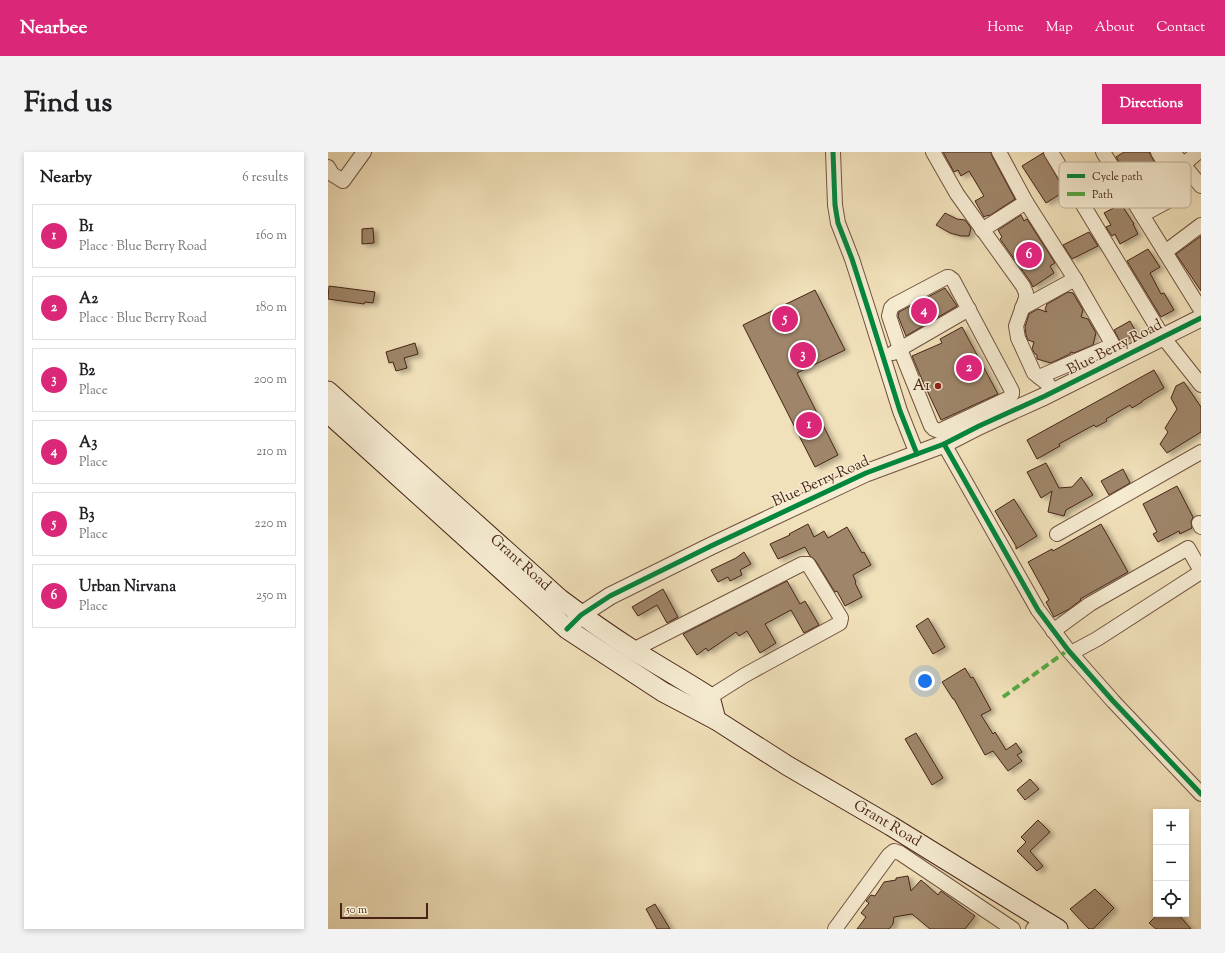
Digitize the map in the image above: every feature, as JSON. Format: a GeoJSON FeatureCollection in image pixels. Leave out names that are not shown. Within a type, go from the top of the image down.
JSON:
{"type":"FeatureCollection","features":[{"type":"Feature","properties":{"kind":"main road","name":"Grant Road"},"geometry":{"type":"LineString","coordinates":[[328,391],[556,595],[581,615],[633,650],[684,680],[716,720],[788,766],[910,838],[1037,924],[1058,929]]}},
{"type":"Feature","properties":{"kind":"main road","name":"Grant Road"},"geometry":{"type":"LineString","coordinates":[[328,413],[567,629],[663,692],[704,704]]}},
{"type":"Feature","properties":{"kind":"street"},"geometry":{"type":"LineString","coordinates":[[328,167],[332,174],[343,181],[364,152]]}},
{"type":"Feature","properties":{"kind":"street"},"geometry":{"type":"LineString","coordinates":[[833,152],[835,205],[838,223],[852,259],[900,411],[917,454]]}},
{"type":"Feature","properties":{"kind":"street"},"geometry":{"type":"LineString","coordinates":[[933,152],[957,194],[1023,286],[1026,293],[1026,298],[1016,326],[1016,331],[1034,373],[1048,384],[1049,394]]}},
{"type":"Feature","properties":{"kind":"street"},"geometry":{"type":"LineString","coordinates":[[999,152],[1026,202],[1075,279],[1113,345],[1039,377]]}},
{"type":"Feature","properties":{"kind":"street"},"geometry":{"type":"LineString","coordinates":[[1051,152],[1059,165]]}},
{"type":"Feature","properties":{"kind":"street"},"geometry":{"type":"LineString","coordinates":[[1158,152],[1164,162]]}},
{"type":"Feature","properties":{"kind":"street"},"geometry":{"type":"LineString","coordinates":[[1173,152],[1181,162]]}},
{"type":"Feature","properties":{"kind":"street"},"geometry":{"type":"LineString","coordinates":[[1186,162],[1198,152]]}},
{"type":"Feature","properties":{"kind":"street"},"geometry":{"type":"LineString","coordinates":[[1191,174],[1201,186]]}},
{"type":"Feature","properties":{"kind":"street"},"geometry":{"type":"LineString","coordinates":[[982,230],[1026,202]]}},
{"type":"Feature","properties":{"kind":"street"},"geometry":{"type":"LineString","coordinates":[[1085,208],[1163,337],[1201,385]]}},
{"type":"Feature","properties":{"kind":"street"},"geometry":{"type":"LineString","coordinates":[[1138,208],[1165,252],[1199,300]]}},
{"type":"Feature","properties":{"kind":"street"},"geometry":{"type":"LineString","coordinates":[[1142,216],[1156,208]]}},
{"type":"Feature","properties":{"kind":"street"},"geometry":{"type":"LineString","coordinates":[[1165,252],[1201,225]]}},
{"type":"Feature","properties":{"kind":"street"},"geometry":{"type":"LineString","coordinates":[[949,277],[953,280],[969,309],[1012,391],[1012,394],[1009,398],[939,431],[936,431],[931,426],[900,349],[889,316],[891,308],[949,277]]}},
{"type":"Feature","properties":{"kind":"street"},"geometry":{"type":"LineString","coordinates":[[1022,308],[1075,279]]}},
{"type":"Feature","properties":{"kind":"street"},"geometry":{"type":"LineString","coordinates":[[883,358],[969,309]]}},
{"type":"Feature","properties":{"kind":"street","name":"Blue Berry Road"},"geometry":{"type":"LineString","coordinates":[[567,629],[581,615],[610,596],[711,546],[866,473],[944,444],[979,426],[1049,394],[1201,318]]}},
{"type":"Feature","properties":{"kind":"street"},"geometry":{"type":"LineString","coordinates":[[944,444],[1038,610],[1053,631],[1112,701],[1201,794]]}},
{"type":"Feature","properties":{"kind":"street"},"geometry":{"type":"LineString","coordinates":[[1057,534],[1201,452]]}},
{"type":"Feature","properties":{"kind":"street"},"geometry":{"type":"LineString","coordinates":[[1053,631],[1090,604],[1188,548],[1201,572],[1097,639],[1071,653]]}},
{"type":"Feature","properties":{"kind":"street"},"geometry":{"type":"LineString","coordinates":[[633,650],[802,564],[808,564],[841,618],[840,623],[745,675],[704,704]]}},
{"type":"Feature","properties":{"kind":"street"},"geometry":{"type":"LineString","coordinates":[[835,929],[889,855],[894,851],[900,853],[1013,929]]}},
{"type":"Feature","properties":{"kind":"building"},"geometry":{"type":"Polygon","coordinates":[[[943,152],[991,152],[1015,199],[989,216],[984,217],[975,201],[984,196],[969,171],[961,176],[958,170],[954,172],[943,152]]]}},
{"type":"Feature","properties":{"kind":"building"},"geometry":{"type":"Polygon","coordinates":[[[1124,152],[1149,152],[1155,162],[1119,162],[1116,157],[1124,152]]]}},
{"type":"Feature","properties":{"kind":"building"},"geometry":{"type":"Polygon","coordinates":[[[1043,153],[1059,181],[1059,195],[1046,203],[1022,166],[1043,153]]]}},
{"type":"Feature","properties":{"kind":"building"},"geometry":{"type":"Polygon","coordinates":[[[1113,208],[1124,208],[1134,224],[1138,234],[1120,244],[1115,234],[1112,236],[1106,227],[1111,225],[1104,213],[1113,208]]]}},
{"type":"Feature","properties":{"kind":"building"},"geometry":{"type":"Polygon","coordinates":[[[945,213],[957,219],[965,220],[971,228],[969,236],[961,236],[950,233],[936,225],[945,213]]]}},
{"type":"Feature","properties":{"kind":"building"},"geometry":{"type":"Polygon","coordinates":[[[1021,215],[1024,221],[1027,219],[1055,263],[1050,266],[1054,273],[1033,287],[1000,239],[1002,237],[998,230],[1021,215]]]}},
{"type":"Feature","properties":{"kind":"building"},"geometry":{"type":"Polygon","coordinates":[[[373,228],[374,243],[362,244],[362,229],[373,228]]]}},
{"type":"Feature","properties":{"kind":"building"},"geometry":{"type":"Polygon","coordinates":[[[1089,232],[1098,246],[1072,259],[1063,245],[1089,232]]]}},
{"type":"Feature","properties":{"kind":"building"},"geometry":{"type":"Polygon","coordinates":[[[1201,236],[1201,291],[1176,254],[1201,236]]]}},
{"type":"Feature","properties":{"kind":"building"},"geometry":{"type":"Polygon","coordinates":[[[1148,249],[1160,267],[1150,273],[1161,294],[1164,293],[1174,310],[1161,317],[1127,261],[1148,249]]]}},
{"type":"Feature","properties":{"kind":"building"},"geometry":{"type":"Polygon","coordinates":[[[329,286],[375,292],[373,303],[365,302],[364,304],[328,299],[329,286]]]}},
{"type":"Feature","properties":{"kind":"building"},"geometry":{"type":"Polygon","coordinates":[[[945,288],[957,306],[906,336],[898,316],[899,312],[945,288]]]}},
{"type":"Feature","properties":{"kind":"building"},"geometry":{"type":"Polygon","coordinates":[[[815,290],[845,350],[797,373],[838,455],[815,467],[743,325],[815,290]]]}},
{"type":"Feature","properties":{"kind":"building"},"geometry":{"type":"Polygon","coordinates":[[[1068,292],[1073,293],[1083,310],[1081,317],[1088,319],[1096,333],[1093,345],[1074,353],[1071,352],[1070,354],[1051,363],[1037,359],[1037,355],[1032,349],[1034,342],[1028,340],[1026,335],[1025,327],[1029,314],[1038,309],[1047,312],[1045,309],[1047,304],[1068,292]]]}},
{"type":"Feature","properties":{"kind":"building"},"geometry":{"type":"Polygon","coordinates":[[[1130,321],[1137,334],[1121,343],[1114,330],[1130,321]]]}},
{"type":"Feature","properties":{"kind":"building"},"geometry":{"type":"Polygon","coordinates":[[[962,327],[998,394],[941,420],[912,356],[942,343],[940,339],[962,327]]]}},
{"type":"Feature","properties":{"kind":"building"},"geometry":{"type":"Polygon","coordinates":[[[415,343],[418,354],[404,358],[407,368],[396,371],[393,362],[389,363],[386,352],[415,343]]]}},
{"type":"Feature","properties":{"kind":"building"},"geometry":{"type":"Polygon","coordinates":[[[1154,370],[1164,388],[1132,408],[1130,405],[1106,419],[1107,421],[1096,427],[1094,425],[1059,444],[1060,446],[1037,459],[1027,440],[1154,370]]]}},
{"type":"Feature","properties":{"kind":"building"},"geometry":{"type":"Polygon","coordinates":[[[1184,382],[1201,407],[1201,432],[1167,453],[1160,444],[1168,432],[1165,428],[1177,409],[1171,398],[1176,386],[1184,382]]]}},
{"type":"Feature","properties":{"kind":"building"},"geometry":{"type":"Polygon","coordinates":[[[1046,463],[1059,488],[1072,487],[1081,477],[1093,495],[1066,510],[1064,516],[1048,512],[1052,491],[1041,498],[1027,472],[1046,463]]]}},
{"type":"Feature","properties":{"kind":"building"},"geometry":{"type":"Polygon","coordinates":[[[1123,469],[1130,483],[1109,495],[1101,481],[1123,469]]]}},
{"type":"Feature","properties":{"kind":"building"},"geometry":{"type":"Polygon","coordinates":[[[1177,486],[1193,517],[1191,522],[1192,528],[1180,534],[1179,531],[1158,542],[1153,534],[1157,532],[1143,504],[1177,486]]]}},
{"type":"Feature","properties":{"kind":"building"},"geometry":{"type":"Polygon","coordinates":[[[1014,499],[1037,536],[1016,549],[1016,546],[995,511],[1014,499]]]}},
{"type":"Feature","properties":{"kind":"building"},"geometry":{"type":"Polygon","coordinates":[[[808,524],[814,537],[824,531],[828,538],[847,527],[862,553],[864,552],[871,565],[853,575],[862,597],[845,606],[837,591],[835,592],[805,547],[778,559],[770,544],[790,535],[789,534],[808,524]]]}},
{"type":"Feature","properties":{"kind":"building"},"geometry":{"type":"Polygon","coordinates":[[[1101,524],[1128,572],[1080,599],[1081,600],[1069,609],[1054,617],[1046,602],[1049,600],[1028,562],[1052,549],[1053,551],[1101,524]]]}},
{"type":"Feature","properties":{"kind":"building"},"geometry":{"type":"Polygon","coordinates":[[[744,552],[751,564],[740,570],[742,575],[730,581],[728,577],[718,582],[711,570],[736,558],[744,552]]]}},
{"type":"Feature","properties":{"kind":"building"},"geometry":{"type":"Polygon","coordinates":[[[787,581],[800,604],[805,601],[819,625],[804,633],[791,610],[765,624],[776,643],[760,653],[747,631],[739,636],[736,632],[708,651],[706,648],[697,655],[683,634],[787,581]]]}},
{"type":"Feature","properties":{"kind":"building"},"geometry":{"type":"Polygon","coordinates":[[[663,589],[678,617],[667,623],[657,605],[638,616],[632,607],[663,589]]]}},
{"type":"Feature","properties":{"kind":"building"},"geometry":{"type":"Polygon","coordinates":[[[928,618],[945,647],[933,654],[916,626],[928,618]]]}},
{"type":"Feature","properties":{"kind":"building"},"geometry":{"type":"Polygon","coordinates":[[[965,668],[971,678],[973,677],[991,710],[981,715],[993,734],[995,732],[1006,750],[1016,743],[1022,752],[1017,755],[1022,761],[1008,771],[993,751],[985,755],[954,699],[942,682],[965,668]]]}},
{"type":"Feature","properties":{"kind":"building"},"geometry":{"type":"Polygon","coordinates":[[[916,733],[943,778],[932,785],[905,739],[916,733]]]}},
{"type":"Feature","properties":{"kind":"building"},"geometry":{"type":"Polygon","coordinates":[[[1030,779],[1039,789],[1025,800],[1017,790],[1030,779]]]}},
{"type":"Feature","properties":{"kind":"building"},"geometry":{"type":"Polygon","coordinates":[[[1038,820],[1050,832],[1030,851],[1043,866],[1037,871],[1017,851],[1026,842],[1021,837],[1038,820]]]}},
{"type":"Feature","properties":{"kind":"building"},"geometry":{"type":"Polygon","coordinates":[[[908,876],[911,891],[921,880],[938,895],[941,891],[975,916],[965,929],[930,929],[912,914],[894,917],[893,924],[889,929],[857,929],[866,917],[861,913],[869,903],[866,901],[871,895],[875,896],[884,882],[908,876]]]}},
{"type":"Feature","properties":{"kind":"building"},"geometry":{"type":"Polygon","coordinates":[[[1095,889],[1114,908],[1093,929],[1089,929],[1070,909],[1095,889]]]}},
{"type":"Feature","properties":{"kind":"building"},"geometry":{"type":"Polygon","coordinates":[[[655,904],[670,929],[657,929],[646,909],[655,904]]]}},
{"type":"Feature","properties":{"kind":"building"},"geometry":{"type":"Polygon","coordinates":[[[1155,917],[1181,917],[1191,929],[1156,929],[1149,923],[1155,917]]]}},
{"type":"Feature","properties":{"kind":"marked path"},"geometry":{"type":"LineString","coordinates":[[1003,697],[1068,650]]}},
{"type":"Feature","properties":{"kind":"cycle path"},"geometry":{"type":"LineString","coordinates":[[833,152],[835,205],[838,223],[852,259],[900,411],[917,454]]}},
{"type":"Feature","properties":{"kind":"cycle path"},"geometry":{"type":"LineString","coordinates":[[567,629],[581,615],[610,596],[711,546],[866,473],[944,444],[979,426],[1045,396],[1201,318]]}},
{"type":"Feature","properties":{"kind":"cycle path"},"geometry":{"type":"LineString","coordinates":[[944,444],[1038,610],[1068,650],[1113,701],[1201,794]]}},
{"type":"Feature","properties":{"kind":"place","name":"Urban Nirvana"},"geometry":{"type":"Point","coordinates":[1029,255]}},
{"type":"Feature","properties":{"kind":"place","name":"A3"},"geometry":{"type":"Point","coordinates":[924,311]}},
{"type":"Feature","properties":{"kind":"place","name":"B3"},"geometry":{"type":"Point","coordinates":[785,319]}},
{"type":"Feature","properties":{"kind":"place","name":"B2"},"geometry":{"type":"Point","coordinates":[803,355]}},
{"type":"Feature","properties":{"kind":"place","name":"A2"},"geometry":{"type":"Point","coordinates":[969,368]}},
{"type":"Feature","properties":{"kind":"place","name":"A1"},"geometry":{"type":"Point","coordinates":[938,386]}},
{"type":"Feature","properties":{"kind":"place","name":"B1"},"geometry":{"type":"Point","coordinates":[809,425]}}]}
